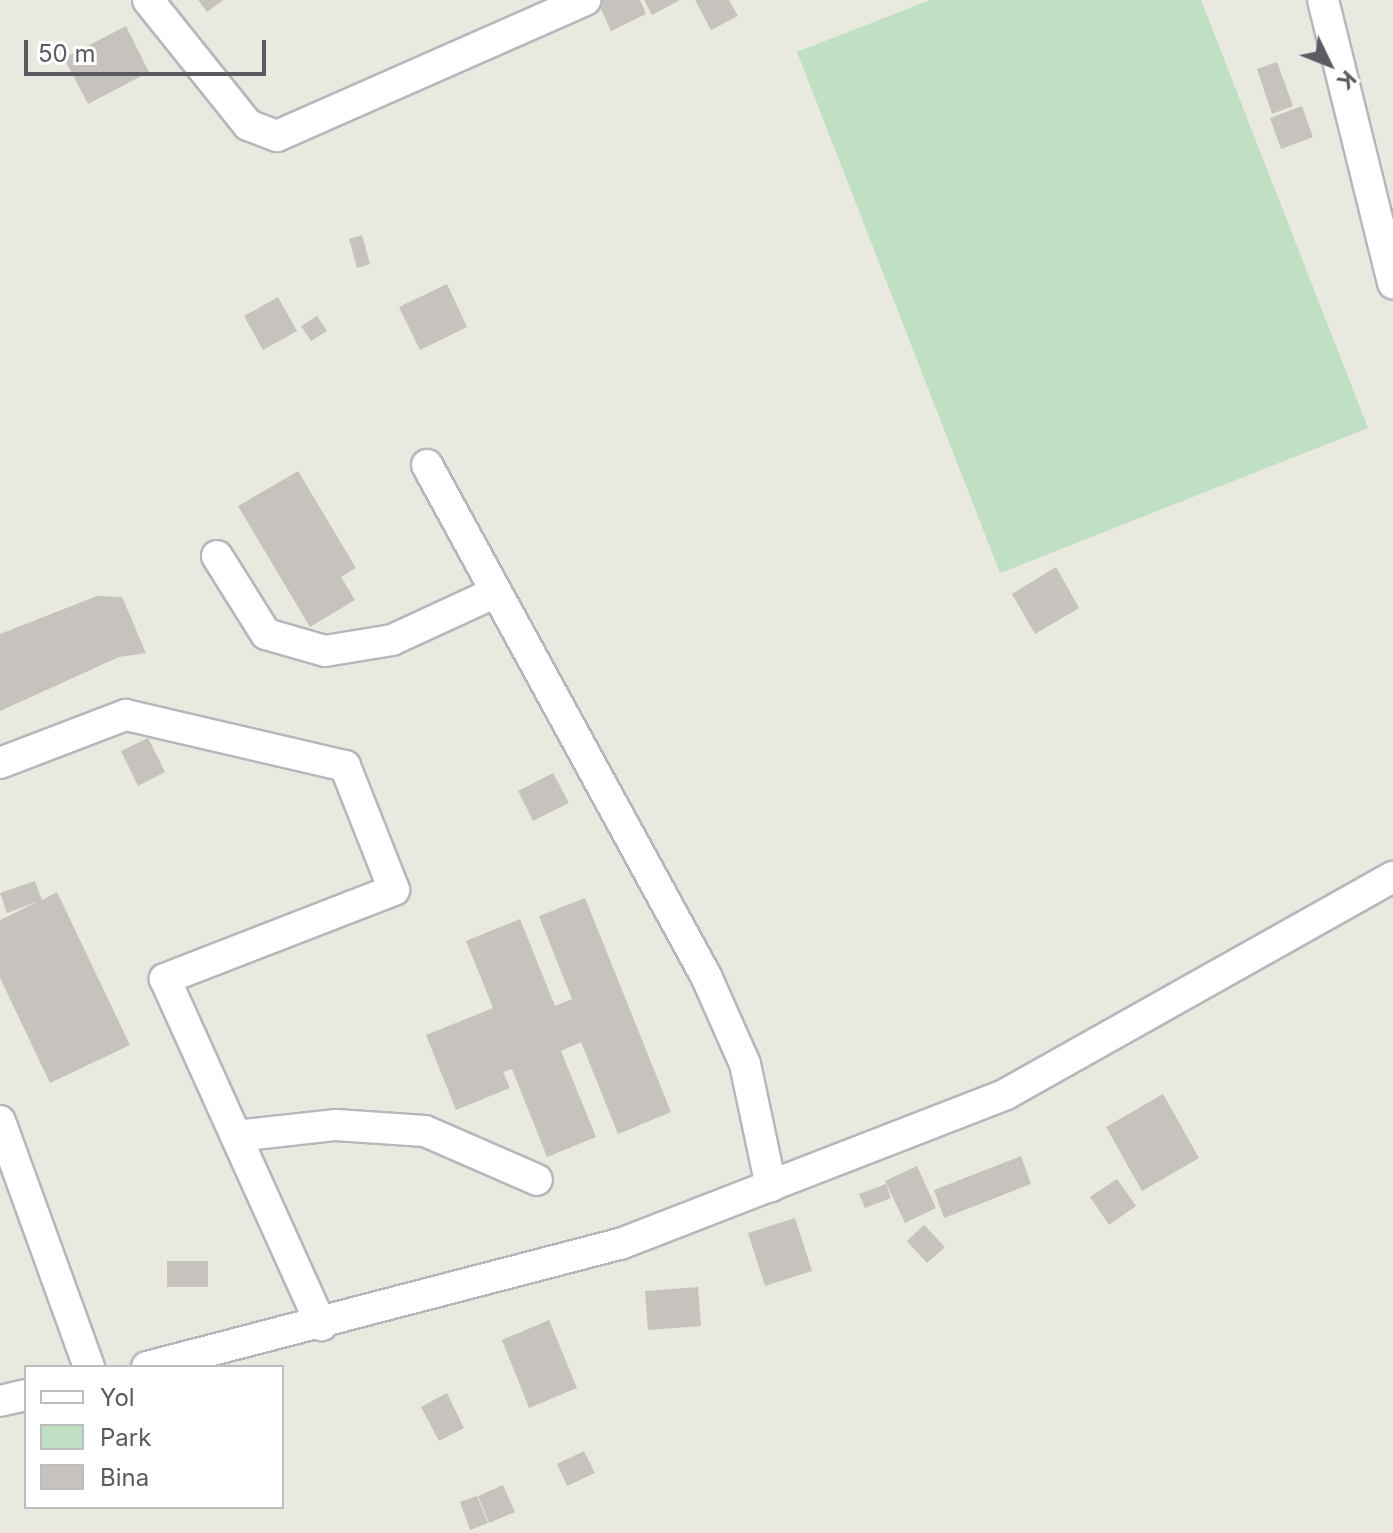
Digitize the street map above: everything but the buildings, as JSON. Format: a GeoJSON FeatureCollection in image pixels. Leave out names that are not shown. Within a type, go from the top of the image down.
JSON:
{"type":"FeatureCollection","features":[{"type":"Feature","properties":{"kind":"street"},"geometry":{"type":"LineString","coordinates":[[148,0],[248,125],[277,136],[568,3]]}},
{"type":"Feature","properties":{"kind":"street"},"geometry":{"type":"LineString","coordinates":[[1323,0],[1393,283]]}},
{"type":"Feature","properties":{"kind":"street"},"geometry":{"type":"LineString","coordinates":[[427,465],[706,976],[745,1064],[771,1186]]}},
{"type":"Feature","properties":{"kind":"street"},"geometry":{"type":"LineString","coordinates":[[217,556],[266,634],[325,651],[392,640],[496,592]]}},
{"type":"Feature","properties":{"kind":"street"},"geometry":{"type":"LineString","coordinates":[[0,763],[126,715],[345,766],[394,890],[165,979],[321,1325]]}},
{"type":"Feature","properties":{"kind":"street"},"geometry":{"type":"LineString","coordinates":[[155,1365],[321,1325],[620,1244],[1006,1094],[1393,877]]}},
{"type":"Feature","properties":{"kind":"street"},"geometry":{"type":"LineString","coordinates":[[0,1121],[88,1365]]}},
{"type":"Feature","properties":{"kind":"street"},"geometry":{"type":"LineString","coordinates":[[236,1136],[336,1125],[425,1131],[537,1180]]}},
{"type":"Feature","properties":{"kind":"street"},"geometry":{"type":"LineString","coordinates":[[0,1401],[24,1395]]}},
{"type":"Feature","properties":{"kind":"green space"},"geometry":{"type":"Polygon","coordinates":[[[930,0],[1201,0],[1368,428],[1000,573],[797,52],[930,0]]]}}]}
